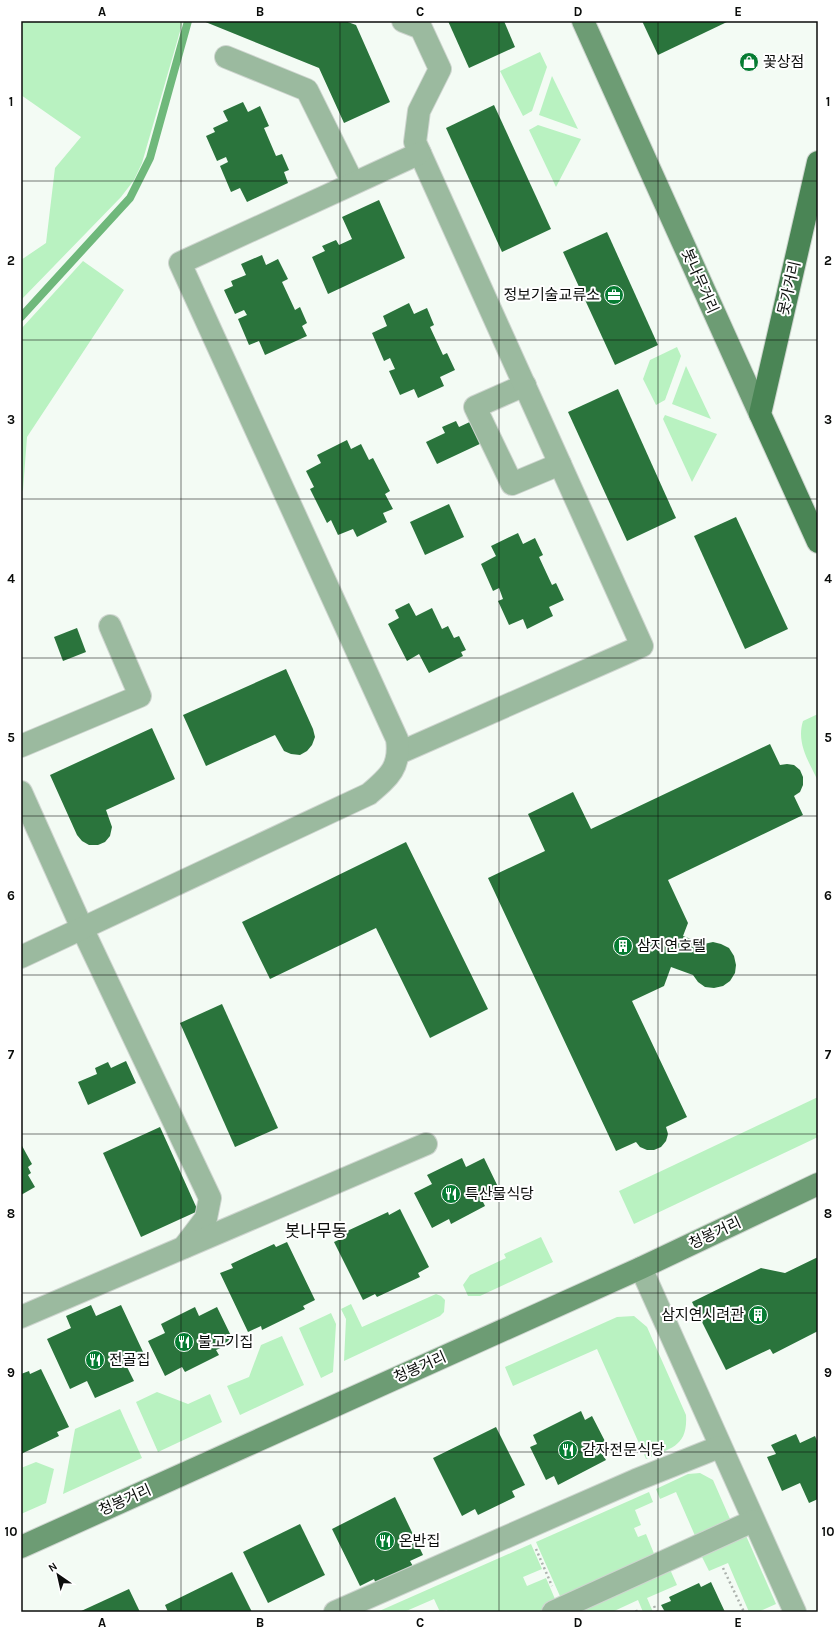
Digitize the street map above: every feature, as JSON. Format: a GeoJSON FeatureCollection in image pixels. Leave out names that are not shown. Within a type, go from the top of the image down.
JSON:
{"type":"FeatureCollection","features":[{"type":"Feature","properties":{"kind":"main road","name":"못가거리"},"geometry":{"type":"LineString","coordinates":[[760,414],[818,162]]}},
{"type":"Feature","properties":{"kind":"main road","name":"봇나무거리"},"geometry":{"type":"LineString","coordinates":[[760,414],[818,542]]}},
{"type":"Feature","properties":{"kind":"street"},"geometry":{"type":"LineString","coordinates":[[399,753],[642,646],[415,142],[419,111],[440,69],[421,28],[403,21]]}},
{"type":"Feature","properties":{"kind":"street","name":"봇나무거리"},"geometry":{"type":"LineString","coordinates":[[583,21],[760,414]]}},
{"type":"Feature","properties":{"kind":"street"},"geometry":{"type":"LineString","coordinates":[[226,57],[307,90],[353,183]]}},
{"type":"Feature","properties":{"kind":"street"},"geometry":{"type":"LineString","coordinates":[[21,956],[369,794],[386,779],[394,768],[399,753],[397,739],[180,263],[420,153]]}},
{"type":"Feature","properties":{"kind":"street"},"geometry":{"type":"LineString","coordinates":[[525,385],[475,407],[512,484],[560,464]]}},
{"type":"Feature","properties":{"kind":"street"},"geometry":{"type":"LineString","coordinates":[[21,746],[140,696],[110,626]]}},
{"type":"Feature","properties":{"kind":"street"},"geometry":{"type":"LineString","coordinates":[[21,792],[82,928],[210,1198],[206,1218],[184,1248]]}},
{"type":"Feature","properties":{"kind":"street"},"geometry":{"type":"LineString","coordinates":[[21,1317],[426,1144]]}},
{"type":"Feature","properties":{"kind":"street","name":"청봉거리"},"geometry":{"type":"LineString","coordinates":[[21,1547],[641,1268],[818,1184]]}},
{"type":"Feature","properties":{"kind":"street"},"geometry":{"type":"LineString","coordinates":[[641,1268],[719,1447],[795,1612]]}},
{"type":"Feature","properties":{"kind":"street"},"geometry":{"type":"LineString","coordinates":[[335,1612],[636,1480],[719,1447]]}},
{"type":"Feature","properties":{"kind":"street"},"geometry":{"type":"LineString","coordinates":[[557,1610],[753,1521]]}},
{"type":"Feature","properties":{"kind":"path"},"geometry":{"type":"LineString","coordinates":[[527,1528],[557,1610]]}},
{"type":"Feature","properties":{"kind":"path"},"geometry":{"type":"LineString","coordinates":[[724,1568],[744,1612]]}},
{"type":"Feature","properties":{"kind":"path"},"geometry":{"type":"LineString","coordinates":[[654,1606],[657,1612]]}},
{"type":"Feature","properties":{"kind":"green space"},"geometry":{"type":"Polygon","coordinates":[[[21,21],[183,21],[142,163],[134,180],[121,197],[21,300],[21,260],[46,243],[55,168],[81,137],[21,95],[21,21]]]}},
{"type":"Feature","properties":{"kind":"green space"},"geometry":{"type":"Polygon","coordinates":[[[540,52],[547,67],[532,111],[523,116],[500,71],[540,52]]]}},
{"type":"Feature","properties":{"kind":"green space"},"geometry":{"type":"Polygon","coordinates":[[[552,76],[578,129],[539,115],[552,76]]]}},
{"type":"Feature","properties":{"kind":"green space"},"geometry":{"type":"Polygon","coordinates":[[[538,125],[581,139],[556,187],[529,130],[538,125]]]}},
{"type":"Feature","properties":{"kind":"green space"},"geometry":{"type":"Polygon","coordinates":[[[83,261],[124,290],[27,437],[23,490],[21,493],[21,329],[83,261]]]}},
{"type":"Feature","properties":{"kind":"green space"},"geometry":{"type":"Polygon","coordinates":[[[677,347],[681,356],[665,400],[656,405],[643,379],[650,360],[677,347]]]}},
{"type":"Feature","properties":{"kind":"green space"},"geometry":{"type":"Polygon","coordinates":[[[686,366],[711,419],[672,404],[686,366]]]}},
{"type":"Feature","properties":{"kind":"green space"},"geometry":{"type":"Polygon","coordinates":[[[665,415],[717,434],[692,482],[663,419],[665,415]]]}},
{"type":"Feature","properties":{"kind":"green space"},"geometry":{"type":"Polygon","coordinates":[[[818,714],[818,781],[804,752],[801,729],[803,721],[818,714]]]}},
{"type":"Feature","properties":{"kind":"green space"},"geometry":{"type":"Polygon","coordinates":[[[818,1097],[818,1137],[634,1224],[619,1191],[818,1097]]]}},
{"type":"Feature","properties":{"kind":"green space"},"geometry":{"type":"Polygon","coordinates":[[[541,1237],[553,1262],[480,1296],[468,1296],[463,1285],[470,1275],[506,1258],[504,1254],[541,1237]]]}},
{"type":"Feature","properties":{"kind":"green space"},"geometry":{"type":"Polygon","coordinates":[[[436,1294],[445,1300],[444,1312],[440,1316],[344,1361],[346,1319],[341,1309],[351,1304],[362,1327],[436,1294]]]}},
{"type":"Feature","properties":{"kind":"green space"},"geometry":{"type":"Polygon","coordinates":[[[331,1313],[336,1324],[333,1372],[321,1378],[299,1328],[331,1313]]]}},
{"type":"Feature","properties":{"kind":"green space"},"geometry":{"type":"Polygon","coordinates":[[[634,1316],[647,1327],[686,1415],[686,1426],[681,1440],[670,1449],[646,1459],[597,1349],[513,1386],[505,1367],[617,1317],[634,1316]]]}},
{"type":"Feature","properties":{"kind":"green space"},"geometry":{"type":"Polygon","coordinates":[[[282,1336],[304,1385],[240,1415],[227,1386],[249,1377],[261,1345],[282,1336]]]}},
{"type":"Feature","properties":{"kind":"green space"},"geometry":{"type":"Polygon","coordinates":[[[157,1392],[188,1404],[210,1394],[222,1422],[158,1452],[136,1402],[157,1392]]]}},
{"type":"Feature","properties":{"kind":"green space"},"geometry":{"type":"Polygon","coordinates":[[[120,1409],[142,1458],[63,1494],[75,1429],[120,1409]]]}},
{"type":"Feature","properties":{"kind":"green space"},"geometry":{"type":"Polygon","coordinates":[[[36,1462],[54,1469],[46,1503],[21,1514],[21,1468],[36,1462]]]}},
{"type":"Feature","properties":{"kind":"green space"},"geometry":{"type":"Polygon","coordinates":[[[700,1473],[713,1480],[734,1528],[696,1538],[676,1492],[660,1499],[656,1489],[688,1474],[700,1473]]]}},
{"type":"Feature","properties":{"kind":"green space"},"geometry":{"type":"Polygon","coordinates":[[[649,1492],[653,1502],[635,1510],[641,1525],[634,1528],[638,1537],[646,1534],[655,1556],[563,1603],[536,1542],[649,1492]]]}},
{"type":"Feature","properties":{"kind":"green space"},"geometry":{"type":"Polygon","coordinates":[[[744,1531],[776,1604],[758,1612],[749,1612],[728,1563],[709,1571],[699,1551],[744,1531]]]}},
{"type":"Feature","properties":{"kind":"green space"},"geometry":{"type":"Polygon","coordinates":[[[531,1544],[542,1569],[523,1577],[527,1586],[546,1578],[558,1606],[544,1612],[448,1612],[447,1610],[440,1612],[434,1599],[404,1612],[377,1612],[531,1544]]]}},
{"type":"Feature","properties":{"kind":"green space"},"geometry":{"type":"Polygon","coordinates":[[[668,1565],[677,1585],[647,1598],[653,1612],[643,1612],[638,1600],[612,1612],[560,1612],[668,1565]]]}},
{"type":"Feature","properties":{"kind":"building"},"geometry":{"type":"Polygon","coordinates":[[[203,21],[345,21],[356,25],[390,102],[344,123],[319,68],[203,21]]]}},
{"type":"Feature","properties":{"kind":"building"},"geometry":{"type":"Polygon","coordinates":[[[448,21],[504,21],[515,47],[469,68],[448,21]]]}},
{"type":"Feature","properties":{"kind":"building"},"geometry":{"type":"Polygon","coordinates":[[[642,21],[729,21],[658,55],[642,21]]]}},
{"type":"Feature","properties":{"kind":"building"},"geometry":{"type":"Polygon","coordinates":[[[243,102],[248,112],[260,106],[269,126],[264,128],[276,156],[282,154],[289,170],[284,172],[288,183],[247,202],[240,188],[231,192],[220,166],[228,162],[226,157],[217,161],[206,136],[215,132],[213,128],[228,121],[223,111],[243,102]]]}},
{"type":"Feature","properties":{"kind":"building"},"geometry":{"type":"Polygon","coordinates":[[[494,105],[551,229],[502,252],[446,128],[494,105]]]}},
{"type":"Feature","properties":{"kind":"building"},"geometry":{"type":"Polygon","coordinates":[[[379,200],[405,258],[328,294],[312,257],[325,251],[322,246],[336,240],[339,245],[352,239],[342,217],[379,200]]]}},
{"type":"Feature","properties":{"kind":"building"},"geometry":{"type":"Polygon","coordinates":[[[607,232],[658,345],[615,365],[563,252],[607,232]]]}},
{"type":"Feature","properties":{"kind":"building"},"geometry":{"type":"Polygon","coordinates":[[[262,255],[266,265],[278,259],[288,279],[282,282],[295,310],[300,307],[307,323],[302,326],[307,336],[265,355],[259,341],[249,345],[238,319],[247,315],[244,310],[235,314],[224,290],[233,286],[231,281],[246,275],[241,264],[262,255]]]}},
{"type":"Feature","properties":{"kind":"building"},"geometry":{"type":"Polygon","coordinates":[[[409,303],[414,314],[427,308],[434,325],[430,327],[443,355],[447,353],[455,370],[440,377],[444,386],[418,398],[414,389],[400,395],[389,371],[395,369],[390,358],[384,361],[372,333],[387,326],[383,316],[409,303]]]}},
{"type":"Feature","properties":{"kind":"building"},"geometry":{"type":"Polygon","coordinates":[[[618,389],[676,518],[627,541],[568,412],[618,389]]]}},
{"type":"Feature","properties":{"kind":"building"},"geometry":{"type":"Polygon","coordinates":[[[474,420],[484,442],[437,464],[426,442],[445,433],[442,427],[456,421],[459,427],[474,420]]]}},
{"type":"Feature","properties":{"kind":"building"},"geometry":{"type":"Polygon","coordinates":[[[347,440],[351,449],[361,444],[369,460],[373,458],[390,491],[385,494],[393,509],[383,513],[387,522],[357,537],[353,529],[338,535],[331,520],[327,523],[310,489],[314,487],[306,471],[321,463],[317,455],[347,440]]]}},
{"type":"Feature","properties":{"kind":"building"},"geometry":{"type":"Polygon","coordinates":[[[449,504],[464,537],[425,555],[410,522],[449,504]]]}},
{"type":"Feature","properties":{"kind":"building"},"geometry":{"type":"Polygon","coordinates":[[[736,517],[788,629],[745,649],[694,536],[736,517]]]}},
{"type":"Feature","properties":{"kind":"building"},"geometry":{"type":"Polygon","coordinates":[[[518,533],[523,544],[535,538],[543,555],[539,557],[552,585],[556,583],[564,600],[549,607],[553,616],[527,629],[523,619],[509,625],[498,601],[503,599],[499,588],[493,591],[481,564],[496,556],[491,546],[518,533]]]}},
{"type":"Feature","properties":{"kind":"building"},"geometry":{"type":"Polygon","coordinates":[[[409,603],[416,616],[432,608],[442,629],[448,626],[454,638],[459,636],[466,650],[461,652],[463,656],[429,673],[419,654],[407,661],[388,624],[399,618],[395,610],[409,603]]]}},
{"type":"Feature","properties":{"kind":"building"},"geometry":{"type":"Polygon","coordinates":[[[77,628],[86,652],[63,661],[54,637],[77,628]]]}},
{"type":"Feature","properties":{"kind":"building"},"geometry":{"type":"Polygon","coordinates":[[[286,669],[313,729],[315,737],[312,745],[307,751],[300,755],[291,754],[284,751],[275,735],[206,766],[183,715],[286,669]]]}},
{"type":"Feature","properties":{"kind":"building"},"geometry":{"type":"Polygon","coordinates":[[[152,728],[175,779],[106,810],[112,827],[110,836],[105,842],[98,845],[89,845],[82,841],[77,835],[50,775],[152,728]]]}},
{"type":"Feature","properties":{"kind":"building","name":"삼지연호텔"},"geometry":{"type":"Polygon","coordinates":[[[770,744],[780,765],[794,765],[800,770],[803,777],[803,785],[800,792],[794,796],[803,815],[668,880],[688,923],[683,936],[704,944],[713,942],[729,948],[734,956],[736,965],[735,973],[730,981],[723,986],[714,988],[705,987],[698,982],[693,975],[671,967],[664,986],[632,1001],[687,1117],[666,1127],[668,1134],[666,1141],[661,1147],[654,1150],[647,1150],[640,1147],[636,1142],[616,1151],[488,878],[545,851],[528,814],[573,792],[591,829],[770,744]]]}},
{"type":"Feature","properties":{"kind":"building"},"geometry":{"type":"Polygon","coordinates":[[[406,842],[488,1009],[430,1038],[376,928],[270,979],[242,922],[406,842]]]}},
{"type":"Feature","properties":{"kind":"building"},"geometry":{"type":"Polygon","coordinates":[[[222,1004],[278,1128],[235,1147],[180,1023],[222,1004]]]}},
{"type":"Feature","properties":{"kind":"building"},"geometry":{"type":"Polygon","coordinates":[[[126,1061],[136,1083],[88,1105],[78,1082],[97,1074],[95,1068],[108,1062],[111,1068],[126,1061]]]}},
{"type":"Feature","properties":{"kind":"building"},"geometry":{"type":"Polygon","coordinates":[[[160,1127],[198,1211],[141,1237],[103,1153],[160,1127]]]}},
{"type":"Feature","properties":{"kind":"building"},"geometry":{"type":"Polygon","coordinates":[[[21,1144],[32,1164],[28,1167],[31,1173],[28,1175],[35,1187],[21,1195],[21,1144]]]}},
{"type":"Feature","properties":{"kind":"building"},"geometry":{"type":"Polygon","coordinates":[[[462,1158],[466,1167],[484,1158],[501,1193],[483,1202],[485,1206],[451,1224],[449,1219],[432,1228],[414,1193],[432,1184],[427,1175],[462,1158]]]}},
{"type":"Feature","properties":{"kind":"building"},"geometry":{"type":"Polygon","coordinates":[[[400,1209],[429,1267],[418,1273],[420,1277],[377,1297],[375,1294],[363,1300],[334,1242],[347,1236],[345,1232],[388,1212],[389,1215],[400,1209]]]}},
{"type":"Feature","properties":{"kind":"building"},"geometry":{"type":"Polygon","coordinates":[[[287,1242],[315,1300],[303,1306],[305,1309],[262,1330],[261,1326],[248,1332],[220,1273],[233,1268],[231,1264],[274,1244],[276,1247],[287,1242]]]}},
{"type":"Feature","properties":{"kind":"building","name":"삼지연시려관"},"geometry":{"type":"Polygon","coordinates":[[[818,1257],[818,1331],[773,1354],[770,1349],[726,1370],[692,1302],[761,1268],[785,1273],[818,1257]]]}},
{"type":"Feature","properties":{"kind":"building"},"geometry":{"type":"Polygon","coordinates":[[[91,1305],[96,1316],[121,1305],[144,1354],[125,1363],[134,1381],[95,1398],[87,1381],[70,1389],[47,1339],[71,1328],[66,1316],[91,1305]]]}},
{"type":"Feature","properties":{"kind":"building"},"geometry":{"type":"Polygon","coordinates":[[[195,1307],[199,1316],[217,1307],[234,1342],[216,1350],[219,1355],[185,1372],[182,1367],[165,1376],[148,1341],[165,1333],[161,1324],[195,1307]]]}},
{"type":"Feature","properties":{"kind":"building"},"geometry":{"type":"Polygon","coordinates":[[[41,1369],[69,1427],[57,1432],[59,1436],[21,1454],[21,1374],[29,1371],[30,1374],[41,1369]]]}},
{"type":"Feature","properties":{"kind":"building"},"geometry":{"type":"Polygon","coordinates":[[[581,1411],[585,1420],[592,1416],[609,1449],[601,1452],[606,1460],[558,1485],[554,1476],[546,1480],[530,1447],[537,1444],[533,1435],[581,1411]]]}},
{"type":"Feature","properties":{"kind":"building"},"geometry":{"type":"Polygon","coordinates":[[[496,1427],[525,1485],[512,1491],[515,1497],[478,1515],[475,1509],[462,1516],[433,1458],[496,1427]]]}},
{"type":"Feature","properties":{"kind":"building"},"geometry":{"type":"Polygon","coordinates":[[[796,1434],[800,1443],[815,1436],[818,1443],[818,1499],[809,1503],[800,1483],[782,1491],[767,1457],[776,1454],[771,1445],[796,1434]]]}},
{"type":"Feature","properties":{"kind":"building"},"geometry":{"type":"Polygon","coordinates":[[[395,1497],[423,1555],[410,1561],[414,1568],[377,1586],[374,1579],[360,1586],[332,1529],[395,1497]]]}},
{"type":"Feature","properties":{"kind":"building"},"geometry":{"type":"Polygon","coordinates":[[[300,1524],[325,1575],[268,1603],[243,1552],[300,1524]]]}},
{"type":"Feature","properties":{"kind":"building"},"geometry":{"type":"Polygon","coordinates":[[[232,1572],[252,1612],[168,1612],[165,1605],[232,1572]]]}},
{"type":"Feature","properties":{"kind":"building"},"geometry":{"type":"Polygon","coordinates":[[[711,1582],[725,1612],[665,1612],[661,1605],[671,1601],[669,1597],[699,1583],[701,1587],[711,1582]]]}},
{"type":"Feature","properties":{"kind":"building"},"geometry":{"type":"Polygon","coordinates":[[[129,1589],[140,1612],[79,1612],[129,1589]]]}},
{"type":"Feature","properties":{"kind":"waterway"},"geometry":{"type":"LineString","coordinates":[[21,317],[130,198],[150,158],[188,21]]}},
{"type":"Feature","properties":{"kind":"place","name":"꽃상점"},"geometry":{"type":"Point","coordinates":[749,62]}},
{"type":"Feature","properties":{"kind":"place","name":"정보기술교류소"},"geometry":{"type":"Point","coordinates":[614,295]}},
{"type":"Feature","properties":{"kind":"place","name":"삼지연호텔"},"geometry":{"type":"Point","coordinates":[623,946]}},
{"type":"Feature","properties":{"kind":"place","name":"특산물식당"},"geometry":{"type":"Point","coordinates":[451,1194]}},
{"type":"Feature","properties":{"kind":"place","name":"삼지연시려관"},"geometry":{"type":"Point","coordinates":[758,1315]}},
{"type":"Feature","properties":{"kind":"place","name":"불고기집"},"geometry":{"type":"Point","coordinates":[184,1342]}},
{"type":"Feature","properties":{"kind":"place","name":"전골집"},"geometry":{"type":"Point","coordinates":[95,1360]}},
{"type":"Feature","properties":{"kind":"place","name":"감자전문식당"},"geometry":{"type":"Point","coordinates":[568,1450]}},
{"type":"Feature","properties":{"kind":"place","name":"온반집"},"geometry":{"type":"Point","coordinates":[385,1541]}},
{"type":"Feature","properties":{"kind":"district","name":"봇나무동"},"geometry":{"type":"Point","coordinates":[316,1231]}}]}
